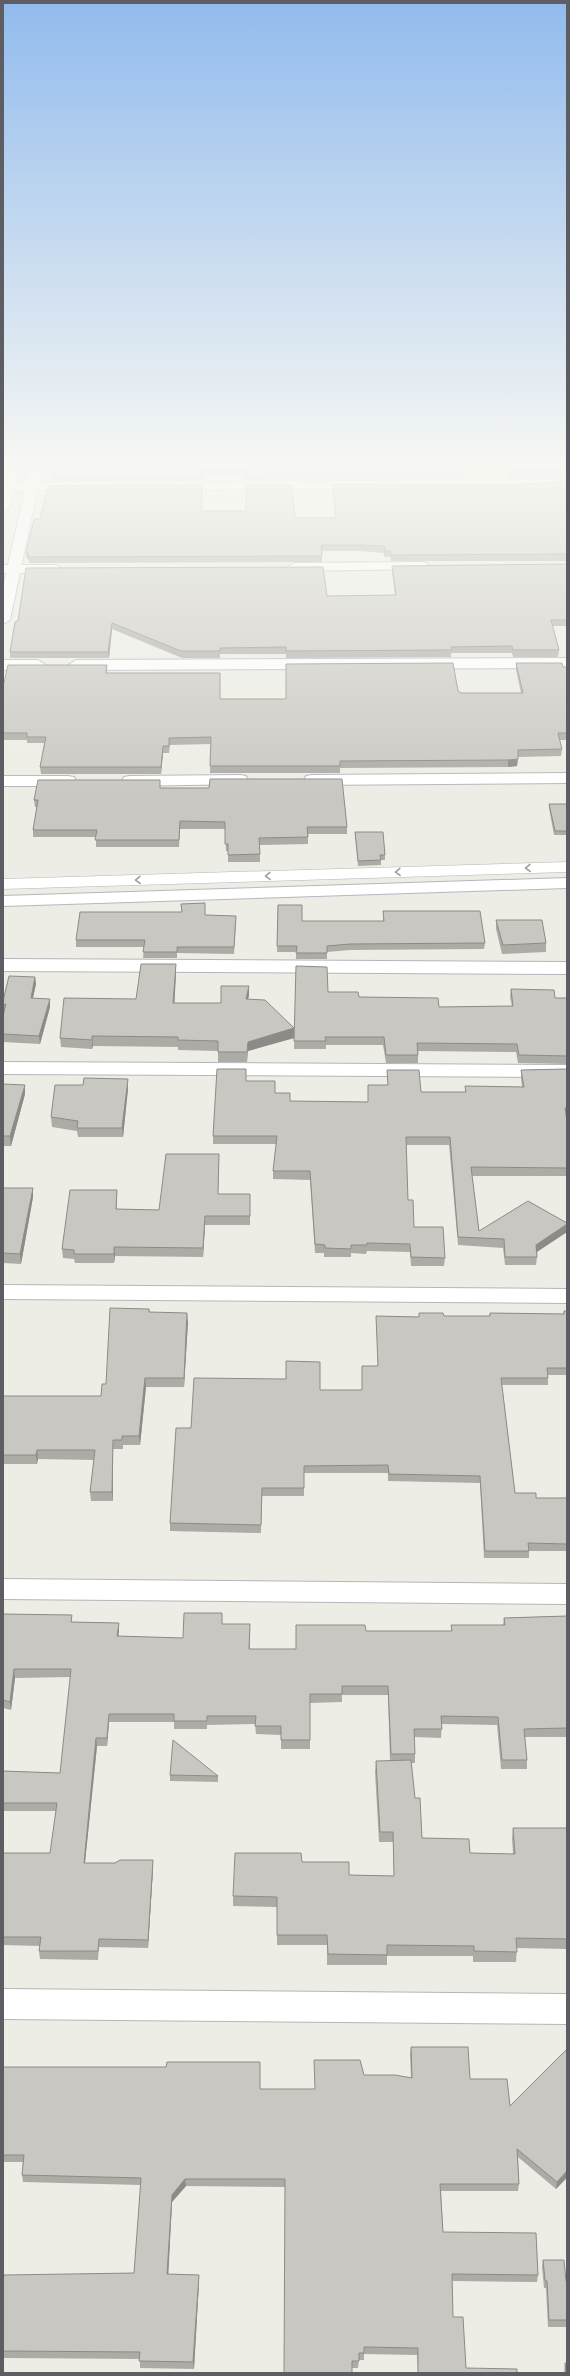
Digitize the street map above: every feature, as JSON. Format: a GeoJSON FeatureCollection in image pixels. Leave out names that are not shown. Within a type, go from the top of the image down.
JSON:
{"type":"FeatureCollection","features":[{"type":"Feature","properties":{"kind":"street"},"geometry":{"type":"LineString","coordinates":[[3,620],[7,579]]}},
{"type":"Feature","properties":{"kind":"street"},"geometry":{"type":"LineString","coordinates":[[3,665],[567,663]]}},
{"type":"Feature","properties":{"kind":"street"},"geometry":{"type":"LineString","coordinates":[[297,780],[567,778]]}},
{"type":"Feature","properties":{"kind":"street"},"geometry":{"type":"LineString","coordinates":[[114,781],[257,780]]}},
{"type":"Feature","properties":{"kind":"street"},"geometry":{"type":"LineString","coordinates":[[3,781],[82,781]]}},
{"type":"Feature","properties":{"kind":"street"},"geometry":{"type":"LineString","coordinates":[[3,902],[567,883]]}},
{"type":"Feature","properties":{"kind":"street"},"geometry":{"type":"LineString","coordinates":[[3,965],[567,968]]}},
{"type":"Feature","properties":{"kind":"street"},"geometry":{"type":"LineString","coordinates":[[3,1068],[567,1072]]}},
{"type":"Feature","properties":{"kind":"street"},"geometry":{"type":"LineString","coordinates":[[3,1292],[567,1296]]}},
{"type":"Feature","properties":{"kind":"street"},"geometry":{"type":"LineString","coordinates":[[3,1589],[567,1594]]}},
{"type":"Feature","properties":{"kind":"street"},"geometry":{"type":"LineString","coordinates":[[3,2004],[567,2009]]}},
{"type":"Feature","properties":{"kind":"lane"},"geometry":{"type":"LineString","coordinates":[[3,884],[567,867]]}},
{"type":"Feature","properties":{"kind":"building"},"geometry":{"type":"Polygon","coordinates":[[[24,579],[325,579],[327,596],[396,595],[394,579],[567,579],[567,620],[551,620],[559,650],[513,650],[512,646],[451,647],[452,650],[286,651],[286,647],[220,648],[220,651],[181,651],[112,623],[108,652],[10,652],[15,622],[18,621],[24,579]]]}},
{"type":"Feature","properties":{"kind":"building"},"geometry":{"type":"Polygon","coordinates":[[[453,663],[458,691],[461,693],[523,693],[516,663],[562,663],[563,667],[567,667],[567,733],[558,733],[562,749],[518,750],[518,759],[508,760],[340,761],[340,766],[210,766],[211,737],[169,738],[169,746],[163,746],[161,767],[40,767],[46,737],[27,737],[27,733],[3,733],[3,687],[8,665],[107,665],[106,673],[220,673],[220,699],[286,699],[286,664],[453,663]]]}},
{"type":"Feature","properties":{"kind":"building"},"geometry":{"type":"Polygon","coordinates":[[[210,779],[342,779],[347,827],[307,827],[308,837],[259,838],[260,854],[228,855],[228,844],[225,844],[225,822],[180,821],[179,840],[95,840],[97,830],[33,830],[38,800],[34,800],[38,780],[160,780],[160,788],[209,788],[210,779]]]}},
{"type":"Feature","properties":{"kind":"building"},"geometry":{"type":"Polygon","coordinates":[[[549,804],[567,804],[567,831],[555,831],[549,804]]]}},
{"type":"Feature","properties":{"kind":"building"},"geometry":{"type":"Polygon","coordinates":[[[355,832],[383,832],[385,855],[380,855],[381,860],[358,861],[355,832]]]}},
{"type":"Feature","properties":{"kind":"building"},"geometry":{"type":"Polygon","coordinates":[[[205,903],[205,915],[236,916],[234,947],[177,947],[177,952],[143,952],[145,940],[76,940],[80,912],[182,912],[181,904],[205,903]]]}},
{"type":"Feature","properties":{"kind":"building"},"geometry":{"type":"Polygon","coordinates":[[[278,905],[302,905],[302,921],[384,921],[383,911],[480,911],[485,943],[350,944],[327,946],[327,953],[296,953],[297,946],[277,946],[278,905]]]}},
{"type":"Feature","properties":{"kind":"building"},"geometry":{"type":"Polygon","coordinates":[[[496,920],[542,920],[546,943],[503,945],[496,920]]]}},
{"type":"Feature","properties":{"kind":"building"},"geometry":{"type":"Polygon","coordinates":[[[141,964],[176,964],[173,1003],[221,1003],[221,986],[249,986],[246,999],[265,1000],[294,1028],[248,1042],[247,1052],[218,1052],[218,1041],[178,1040],[178,1037],[92,1036],[92,1040],[60,1038],[64,998],[136,999],[141,964]]]}},
{"type":"Feature","properties":{"kind":"building"},"geometry":{"type":"Polygon","coordinates":[[[296,966],[327,967],[328,992],[358,992],[359,997],[438,998],[439,1007],[513,1006],[511,989],[554,990],[555,998],[567,998],[567,1056],[519,1055],[517,1044],[417,1043],[418,1055],[386,1055],[384,1037],[325,1037],[326,1041],[294,1041],[296,966]]]}},
{"type":"Feature","properties":{"kind":"building"},"geometry":{"type":"Polygon","coordinates":[[[9,976],[35,977],[31,998],[50,999],[39,1036],[3,1034],[3,1016],[6,1004],[3,1005],[3,1001],[9,976]]]}},
{"type":"Feature","properties":{"kind":"building"},"geometry":{"type":"Polygon","coordinates":[[[217,1069],[246,1069],[246,1081],[275,1081],[275,1093],[290,1093],[290,1101],[368,1102],[368,1085],[388,1085],[387,1070],[419,1070],[421,1092],[466,1092],[465,1086],[524,1087],[521,1070],[567,1069],[567,1108],[565,1108],[567,1121],[567,1168],[471,1167],[479,1231],[528,1201],[567,1224],[536,1245],[537,1257],[505,1257],[504,1239],[458,1237],[450,1137],[406,1137],[408,1200],[413,1200],[414,1227],[443,1227],[445,1258],[411,1257],[410,1244],[367,1243],[367,1245],[351,1245],[351,1249],[325,1248],[325,1245],[315,1244],[310,1171],[273,1171],[277,1136],[213,1136],[217,1069]]]}},
{"type":"Feature","properties":{"kind":"building"},"geometry":{"type":"Polygon","coordinates":[[[84,1078],[128,1079],[122,1128],[77,1128],[78,1121],[51,1117],[55,1085],[83,1085],[84,1078]]]}},
{"type":"Feature","properties":{"kind":"building"},"geometry":{"type":"Polygon","coordinates":[[[3,1084],[25,1085],[10,1136],[3,1136],[3,1084]]]}},
{"type":"Feature","properties":{"kind":"building"},"geometry":{"type":"Polygon","coordinates":[[[166,1154],[219,1154],[218,1194],[250,1194],[250,1216],[205,1216],[203,1248],[114,1247],[114,1254],[74,1254],[74,1250],[62,1249],[70,1190],[117,1190],[116,1209],[159,1210],[166,1154]]]}},
{"type":"Feature","properties":{"kind":"building"},"geometry":{"type":"Polygon","coordinates":[[[3,1188],[33,1188],[20,1254],[3,1253],[3,1188]]]}},
{"type":"Feature","properties":{"kind":"building"},"geometry":{"type":"Polygon","coordinates":[[[110,1308],[149,1309],[149,1312],[187,1313],[184,1378],[145,1378],[139,1436],[122,1436],[122,1440],[113,1440],[112,1492],[90,1492],[95,1450],[37,1450],[36,1455],[3,1455],[3,1396],[101,1396],[102,1384],[106,1384],[110,1308]]]}},
{"type":"Feature","properties":{"kind":"building"},"geometry":{"type":"Polygon","coordinates":[[[564,1311],[567,1311],[567,1368],[547,1368],[548,1378],[501,1378],[515,1493],[536,1493],[536,1498],[567,1498],[567,1544],[528,1543],[529,1551],[485,1551],[480,1476],[389,1474],[388,1465],[304,1466],[304,1488],[262,1488],[261,1525],[170,1523],[176,1428],[191,1428],[194,1378],[286,1379],[286,1361],[320,1362],[320,1390],[362,1390],[362,1366],[378,1366],[376,1316],[419,1317],[419,1313],[443,1313],[444,1316],[490,1316],[490,1313],[564,1314],[564,1311]]]}},
{"type":"Feature","properties":{"kind":"building"},"geometry":{"type":"Polygon","coordinates":[[[184,1613],[222,1613],[222,1624],[250,1624],[249,1649],[296,1649],[296,1625],[365,1625],[366,1631],[452,1631],[451,1625],[505,1625],[504,1618],[567,1616],[567,1728],[524,1729],[527,1760],[502,1760],[498,1717],[441,1716],[442,1729],[414,1729],[415,1754],[391,1754],[388,1686],[342,1686],[342,1694],[310,1694],[310,1740],[281,1740],[281,1726],[255,1726],[256,1716],[207,1716],[207,1721],[174,1721],[174,1714],[109,1714],[107,1738],[96,1738],[84,1863],[115,1863],[120,1860],[153,1860],[148,1940],[99,1939],[98,1951],[39,1951],[41,1937],[3,1937],[3,1853],[50,1853],[57,1803],[3,1803],[3,1771],[60,1773],[71,1669],[14,1669],[10,1702],[3,1700],[3,1614],[72,1615],[71,1622],[119,1623],[117,1636],[183,1638],[184,1613]]]}},
{"type":"Feature","properties":{"kind":"building"},"geometry":{"type":"Polygon","coordinates":[[[173,1740],[218,1776],[170,1775],[173,1740]]]}},
{"type":"Feature","properties":{"kind":"building"},"geometry":{"type":"Polygon","coordinates":[[[411,1760],[415,1798],[420,1798],[422,1838],[469,1839],[470,1853],[515,1854],[513,1828],[567,1828],[567,1939],[516,1938],[517,1952],[474,1951],[474,1946],[387,1945],[387,1955],[328,1954],[327,1935],[277,1935],[277,1897],[233,1896],[235,1853],[301,1853],[302,1862],[349,1862],[349,1875],[394,1876],[393,1832],[380,1832],[376,1761],[411,1760]]]}},
{"type":"Feature","properties":{"kind":"building"},"geometry":{"type":"Polygon","coordinates":[[[411,2047],[468,2047],[470,2079],[507,2079],[510,2106],[567,2049],[567,2171],[557,2182],[517,2149],[519,2184],[440,2184],[443,2232],[536,2233],[538,2275],[452,2274],[453,2317],[463,2317],[466,2368],[517,2369],[517,2373],[418,2373],[418,2348],[364,2347],[364,2353],[359,2353],[359,2361],[352,2361],[352,2373],[284,2373],[285,2179],[185,2179],[172,2195],[167,2274],[199,2275],[193,2362],[139,2361],[140,2352],[3,2351],[4,2275],[134,2273],[141,2178],[22,2175],[24,2155],[3,2155],[3,2067],[166,2067],[167,2062],[260,2062],[260,2089],[315,2089],[314,2060],[360,2060],[364,2075],[395,2075],[412,2078],[411,2047]]]}},
{"type":"Feature","properties":{"kind":"building"},"geometry":{"type":"Polygon","coordinates":[[[543,2260],[564,2260],[567,2281],[567,2320],[549,2320],[547,2281],[545,2280],[543,2260]]]}},
{"type":"Feature","properties":{"kind":"building"},"geometry":{"type":"Polygon","coordinates":[[[565,2363],[567,2363],[567,2373],[566,2373],[565,2363]]]}}]}
